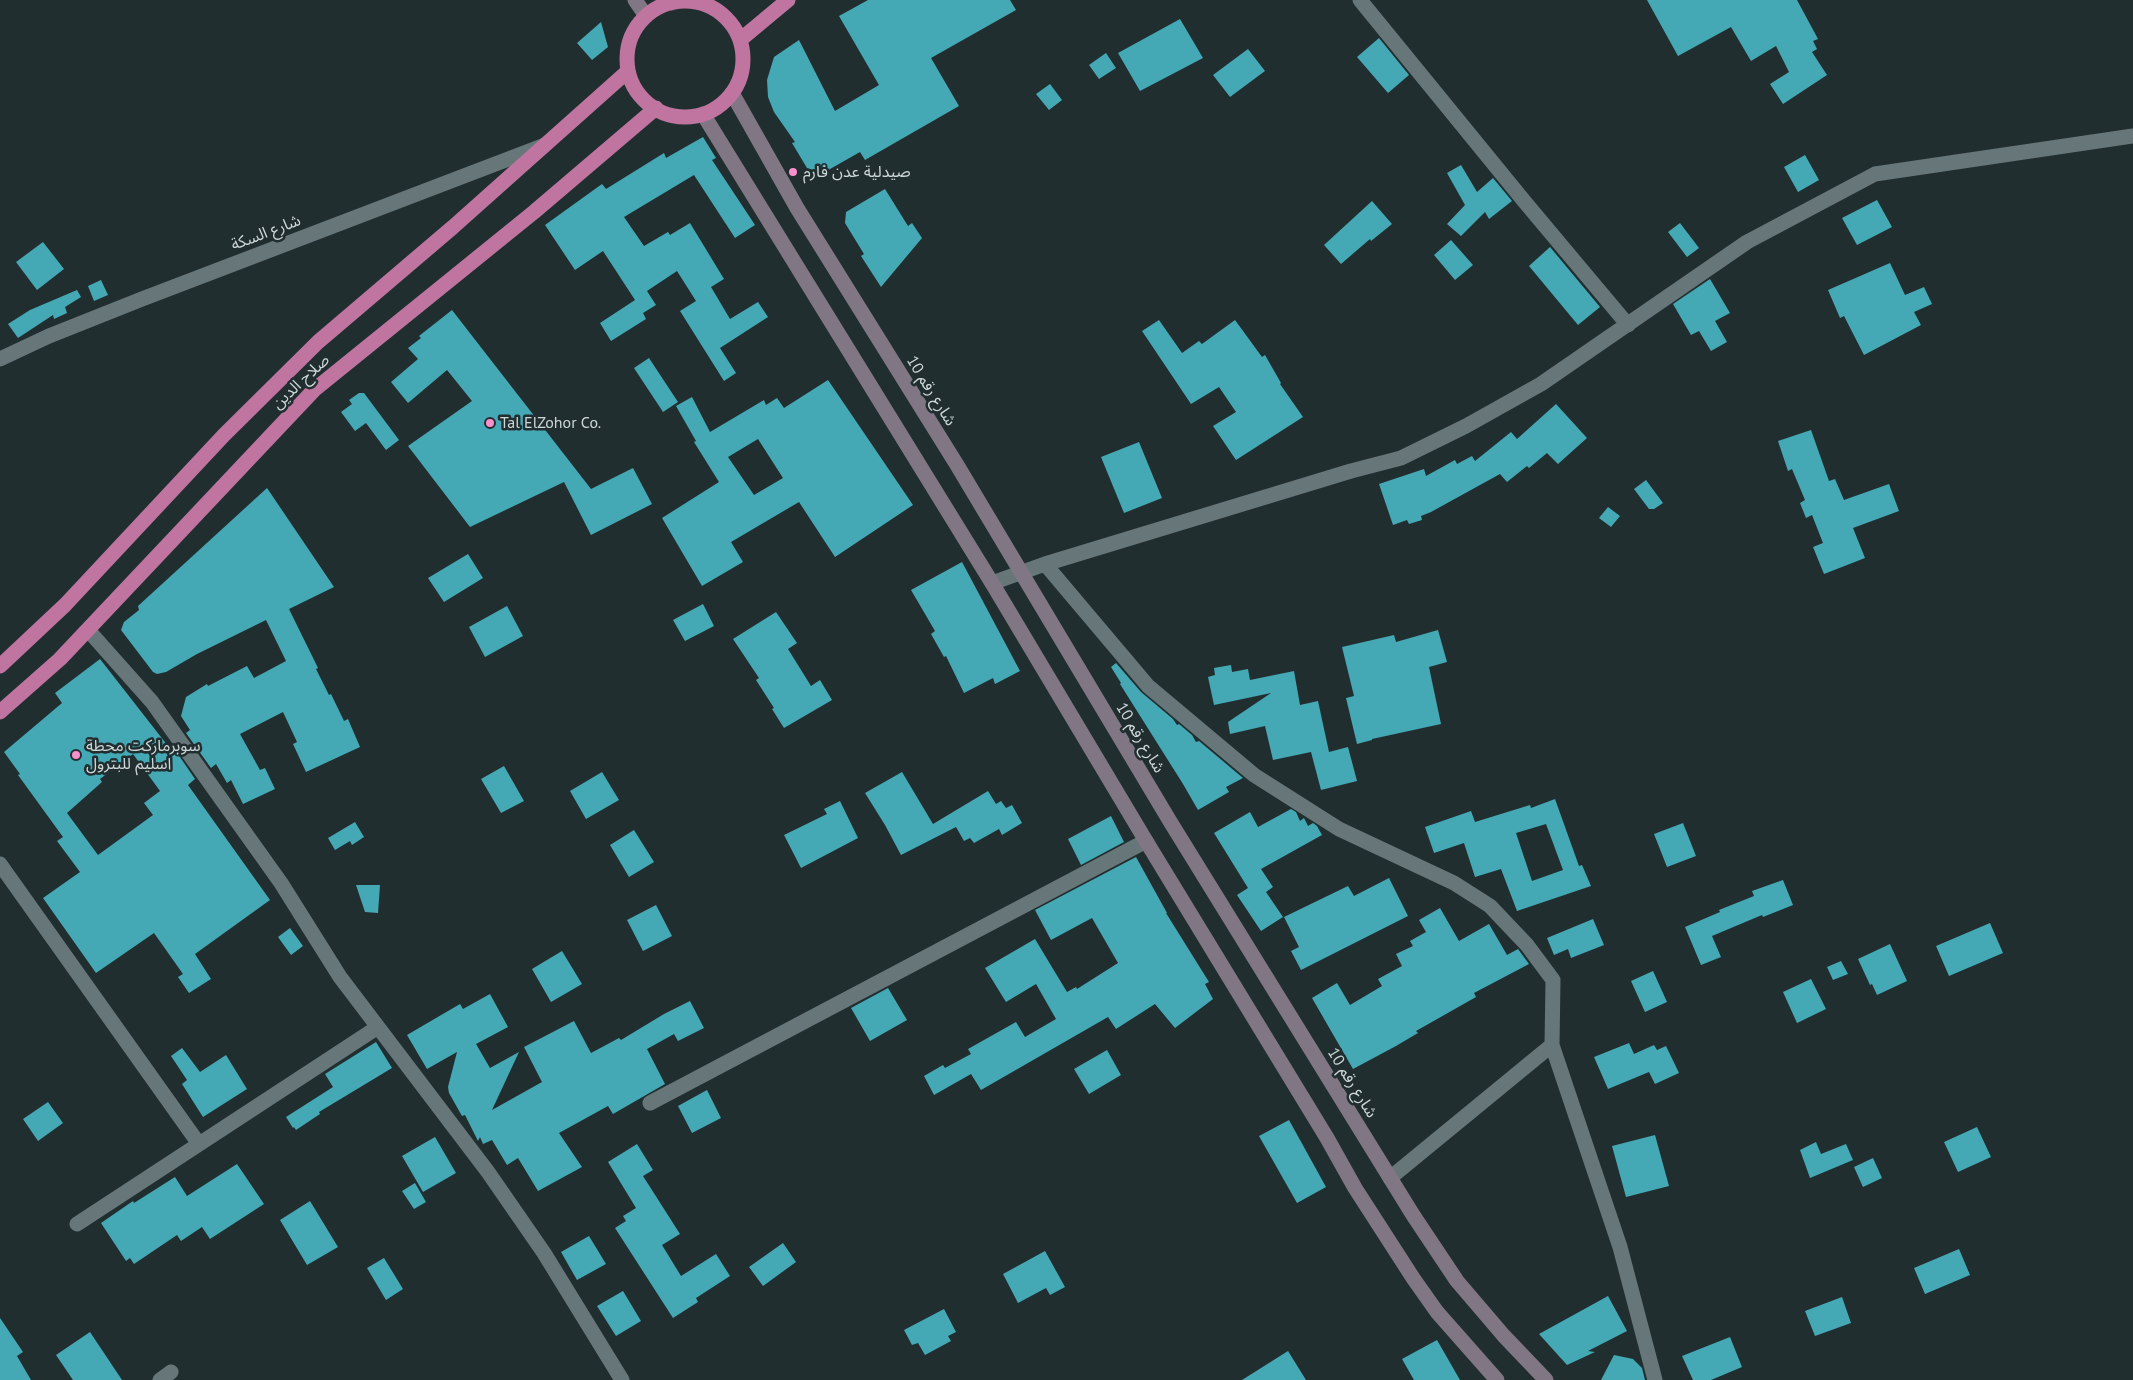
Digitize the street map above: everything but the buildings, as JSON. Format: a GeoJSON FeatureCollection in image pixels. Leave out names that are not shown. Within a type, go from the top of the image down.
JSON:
{"type":"FeatureCollection","features":[{"type":"Feature","properties":{"kind":"highway"},"geometry":{"type":"LineString","coordinates":[[740,40],[788,0]]}},
{"type":"Feature","properties":{"kind":"highway"},"geometry":{"type":"LineString","coordinates":[[670,1],[689,1],[704,4],[719,12],[731,24],[740,40],[744,58],[741,77],[732,94],[720,106],[703,114],[684,117],[665,113],[648,104],[635,89],[628,71],[628,51],[634,32],[646,16],[670,1]]}},
{"type":"Feature","properties":{"kind":"highway","name":"صلاح الدين"},"geometry":{"type":"LineString","coordinates":[[0,666],[65,604],[224,435],[318,342],[453,228],[628,71]]}},
{"type":"Feature","properties":{"kind":"highway","name":"صلاح الدين"},"geometry":{"type":"LineString","coordinates":[[0,712],[60,660],[314,390],[534,212],[656,108]]}},
{"type":"Feature","properties":{"kind":"main road"},"geometry":{"type":"LineString","coordinates":[[635,0],[646,16]]}},
{"type":"Feature","properties":{"kind":"main road","name":"شارع رقم 10"},"geometry":{"type":"LineString","coordinates":[[732,94],[797,208],[1022,572],[1172,823],[1390,1178],[1457,1281],[1504,1336],[1546,1380]]}},
{"type":"Feature","properties":{"kind":"main road"},"geometry":{"type":"LineString","coordinates":[[703,114],[992,583],[1322,1130],[1355,1188],[1437,1312],[1497,1380]]}},
{"type":"Feature","properties":{"kind":"street"},"geometry":{"type":"LineString","coordinates":[[1360,0],[1518,194],[1628,325]]}},
{"type":"Feature","properties":{"kind":"street"},"geometry":{"type":"LineString","coordinates":[[992,583],[1044,564],[1351,471],[1401,458],[1466,426],[1541,384],[1748,242],[1875,174],[2133,136]]}},
{"type":"Feature","properties":{"kind":"street","name":"شارع السكة"},"geometry":{"type":"LineString","coordinates":[[0,359],[49,336],[142,299],[546,144]]}},
{"type":"Feature","properties":{"kind":"street"},"geometry":{"type":"LineString","coordinates":[[1044,564],[1148,686],[1254,775],[1339,829],[1454,883],[1490,906],[1527,945],[1553,980],[1552,1045],[1620,1247],[1655,1380]]}},
{"type":"Feature","properties":{"kind":"street"},"geometry":{"type":"LineString","coordinates":[[88,630],[152,702],[281,882],[340,977],[494,1180],[544,1254],[622,1380]]}},
{"type":"Feature","properties":{"kind":"street"},"geometry":{"type":"LineString","coordinates":[[650,1103],[1146,841]]}},
{"type":"Feature","properties":{"kind":"street"},"geometry":{"type":"LineString","coordinates":[[0,864],[199,1144]]}},
{"type":"Feature","properties":{"kind":"street"},"geometry":{"type":"LineString","coordinates":[[77,1224],[378,1027]]}},
{"type":"Feature","properties":{"kind":"street"},"geometry":{"type":"LineString","coordinates":[[1390,1178],[1552,1045]]}},
{"type":"Feature","properties":{"kind":"place","name":"صيدلية عدن فارم"},"geometry":{"type":"Point","coordinates":[793,172]}},
{"type":"Feature","properties":{"kind":"place","name":"Tal ElZohor Co."},"geometry":{"type":"Point","coordinates":[490,423]}},
{"type":"Feature","properties":{"kind":"place","name":"سوبرماركت محطة اسليم للبترول"},"geometry":{"type":"Point","coordinates":[76,755]}}]}
